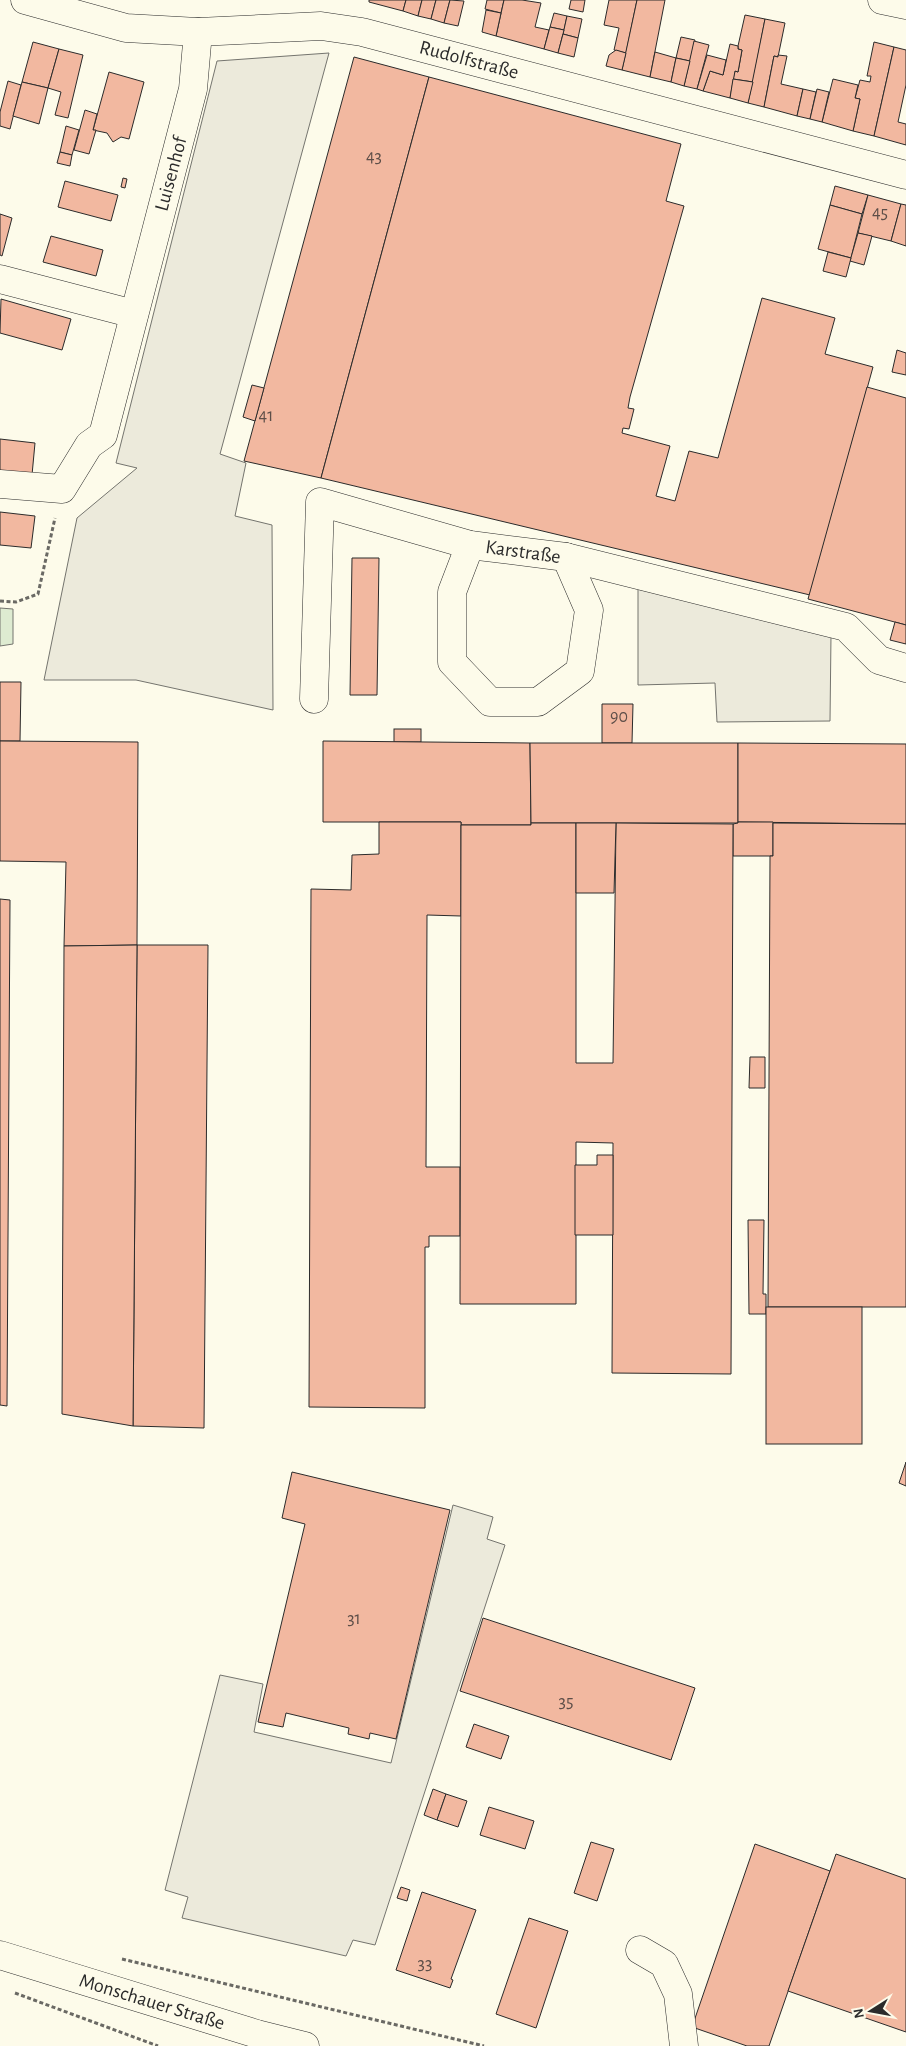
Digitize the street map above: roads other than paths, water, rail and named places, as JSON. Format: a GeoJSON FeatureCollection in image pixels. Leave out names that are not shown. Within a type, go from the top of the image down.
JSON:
{"type":"FeatureCollection","features":[{"type":"Feature","properties":{"kind":"street","name":"Rudolfstraße"},"geometry":{"type":"LineString","coordinates":[[25,0],[126,28],[198,32],[321,26],[362,32],[906,174]]}},
{"type":"Feature","properties":{"kind":"street"},"geometry":{"type":"LineString","coordinates":[[882,0],[906,5]]}},
{"type":"Feature","properties":{"kind":"street","name":"Luisenhof"},"geometry":{"type":"LineString","coordinates":[[0,484],[62,489],[89,445],[103,435],[193,89],[198,32]]}},
{"type":"Feature","properties":{"kind":"street"},"geometry":{"type":"LineString","coordinates":[[0,279],[134,314]]}},
{"type":"Feature","properties":{"kind":"street","name":"Karstraße"},"geometry":{"type":"LineString","coordinates":[[314,698],[320,502],[470,545],[566,557],[846,627],[879,660],[906,668]]}},
{"type":"Feature","properties":{"kind":"street"},"geometry":{"type":"LineString","coordinates":[[470,545],[452,592],[452,662],[490,702],[538,702],[580,671],[589,610],[566,557]]}},
{"type":"Feature","properties":{"kind":"street"},"geometry":{"type":"LineString","coordinates":[[640,1950],[664,1964],[678,1994],[684,2046]]}},
{"type":"Feature","properties":{"kind":"street","name":"Monschauer Straße"},"geometry":{"type":"LineString","coordinates":[[0,1955],[248,2031],[305,2046]]}}]}
